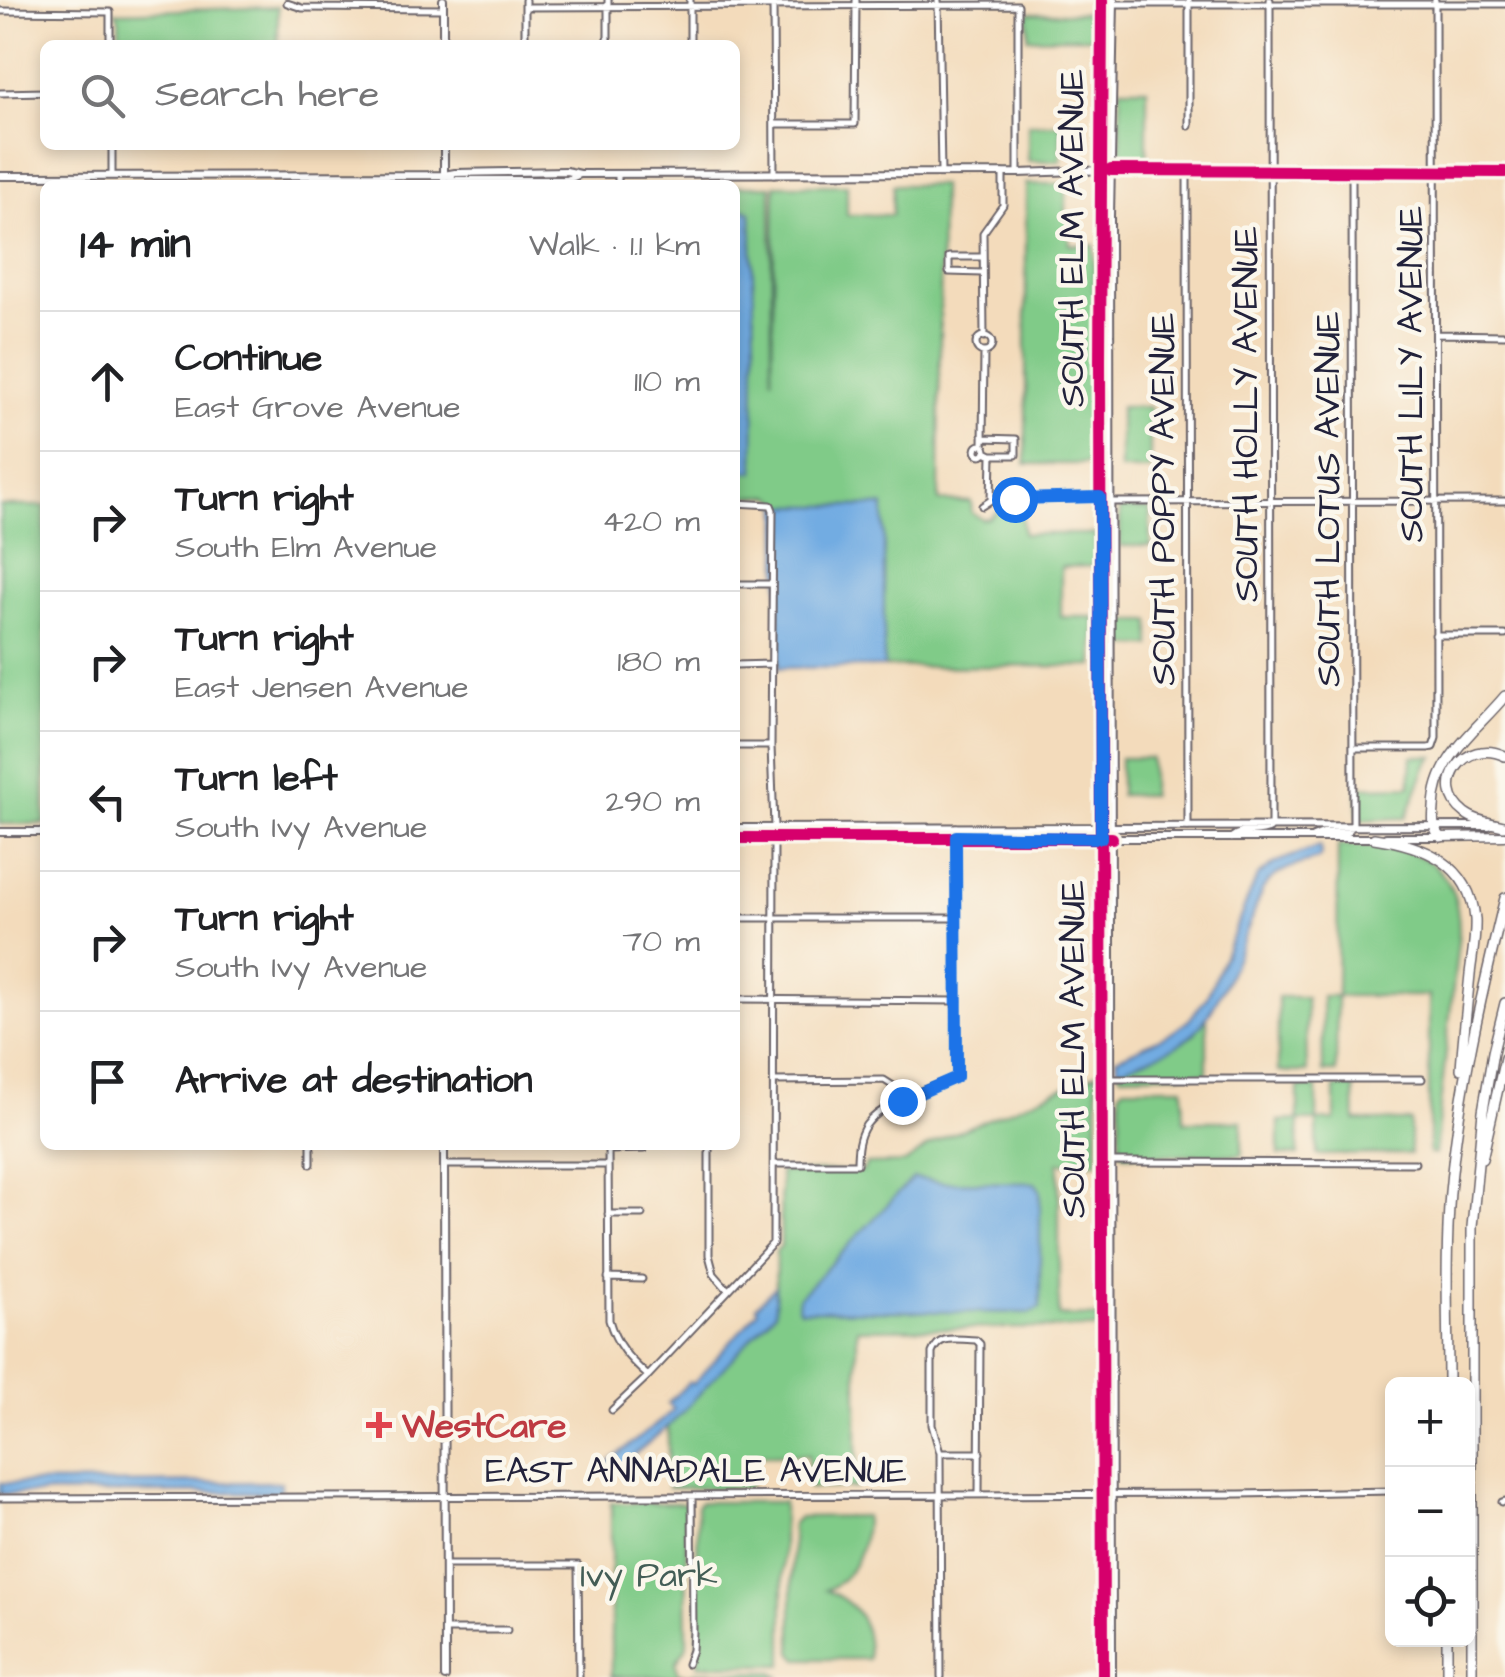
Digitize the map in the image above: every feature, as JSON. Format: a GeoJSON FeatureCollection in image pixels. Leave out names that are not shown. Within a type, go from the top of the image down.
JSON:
{"type":"FeatureCollection","features":[{"type":"Feature","properties":{"kind":"highway"},"geometry":{"type":"LineString","coordinates":[[1441,837],[1434,831],[1434,798],[1442,770],[1505,696]]}},
{"type":"Feature","properties":{"kind":"highway"},"geometry":{"type":"LineString","coordinates":[[1503,831],[1460,810],[1452,795],[1451,782],[1459,764],[1469,755],[1487,750],[1505,756]]}},
{"type":"Feature","properties":{"kind":"highway"},"geometry":{"type":"LineString","coordinates":[[1374,838],[1417,846],[1435,855],[1460,879],[1470,900],[1475,931],[1462,1042],[1448,1237],[1448,1377]]}},
{"type":"Feature","properties":{"kind":"highway"},"geometry":{"type":"LineString","coordinates":[[1458,1113],[1477,1012],[1505,898]]}},
{"type":"Feature","properties":{"kind":"highway"},"geometry":{"type":"LineString","coordinates":[[1472,1677],[1474,1196],[1483,1111],[1505,1003]]}},
{"type":"Feature","properties":{"kind":"highway"},"geometry":{"type":"LineString","coordinates":[[1474,1196],[1505,1058]]}},
{"type":"Feature","properties":{"kind":"highway"},"geometry":{"type":"LineString","coordinates":[[1447,1647],[1447,1677]]}},
{"type":"Feature","properties":{"kind":"main road","name":"SOUTH ELM AVENUE"},"geometry":{"type":"LineString","coordinates":[[1102,2],[1101,838],[1112,1677]]}},
{"type":"Feature","properties":{"kind":"main road","name":"SOUTH ELM AVENUE"},"geometry":{"type":"LineString","coordinates":[[1106,1080],[1112,838],[1110,170],[1114,2]]}},
{"type":"Feature","properties":{"kind":"main road"},"geometry":{"type":"LineString","coordinates":[[442,4],[443,40]]}},
{"type":"Feature","properties":{"kind":"main road"},"geometry":{"type":"LineString","coordinates":[[444,150],[444,180]]}},
{"type":"Feature","properties":{"kind":"main road"},"geometry":{"type":"LineString","coordinates":[[0,176],[566,171],[1505,172]]}},
{"type":"Feature","properties":{"kind":"main road"},"geometry":{"type":"LineString","coordinates":[[1312,838],[1322,833],[1347,832],[1353,826]]}},
{"type":"Feature","properties":{"kind":"main road"},"geometry":{"type":"LineString","coordinates":[[740,828],[1434,826],[1503,831]]}},
{"type":"Feature","properties":{"kind":"main road"},"geometry":{"type":"LineString","coordinates":[[1231,838],[1241,832],[1263,832],[1271,827]]}},
{"type":"Feature","properties":{"kind":"main road"},"geometry":{"type":"LineString","coordinates":[[740,838],[1374,838],[1503,831]]}},
{"type":"Feature","properties":{"kind":"main road"},"geometry":{"type":"LineString","coordinates":[[0,832],[40,832]]}},
{"type":"Feature","properties":{"kind":"main road"},"geometry":{"type":"LineString","coordinates":[[444,1150],[445,1677]]}},
{"type":"Feature","properties":{"kind":"main road","name":"SOUTH ELM AVENUE"},"geometry":{"type":"LineString","coordinates":[[1103,1677],[1108,1493]]}},
{"type":"Feature","properties":{"kind":"street"},"geometry":{"type":"LineString","coordinates":[[333,0],[333,8]]}},
{"type":"Feature","properties":{"kind":"street"},"geometry":{"type":"LineString","coordinates":[[1102,2],[1505,4]]}},
{"type":"Feature","properties":{"kind":"street"},"geometry":{"type":"LineString","coordinates":[[1189,2],[1189,126]]}},
{"type":"Feature","properties":{"kind":"street","name":"SOUTH HOLLY AVENUE"},"geometry":{"type":"LineString","coordinates":[[1270,2],[1271,827]]}},
{"type":"Feature","properties":{"kind":"street","name":"SOUTH LILY AVENUE"},"geometry":{"type":"LineString","coordinates":[[1353,748],[1434,747],[1436,738],[1435,2]]}},
{"type":"Feature","properties":{"kind":"street"},"geometry":{"type":"LineString","coordinates":[[287,3],[302,8],[442,4]]}},
{"type":"Feature","properties":{"kind":"street"},"geometry":{"type":"LineString","coordinates":[[690,3],[690,40]]}},
{"type":"Feature","properties":{"kind":"street"},"geometry":{"type":"LineString","coordinates":[[773,3],[774,174]]}},
{"type":"Feature","properties":{"kind":"street"},"geometry":{"type":"LineString","coordinates":[[774,124],[856,124],[856,3]]}},
{"type":"Feature","properties":{"kind":"street"},"geometry":{"type":"LineString","coordinates":[[938,3],[941,173]]}},
{"type":"Feature","properties":{"kind":"street"},"geometry":{"type":"LineString","coordinates":[[525,40],[525,4],[1018,5],[1018,173]]}},
{"type":"Feature","properties":{"kind":"street"},"geometry":{"type":"LineString","coordinates":[[608,4],[608,40]]}},
{"type":"Feature","properties":{"kind":"street"},"geometry":{"type":"LineString","coordinates":[[0,11],[110,12],[110,40]]}},
{"type":"Feature","properties":{"kind":"street"},"geometry":{"type":"LineString","coordinates":[[0,92],[40,92]]}},
{"type":"Feature","properties":{"kind":"street"},"geometry":{"type":"LineString","coordinates":[[112,150],[112,175]]}},
{"type":"Feature","properties":{"kind":"street","name":"SOUTH POPPY AVENUE"},"geometry":{"type":"LineString","coordinates":[[1187,170],[1188,828]]}},
{"type":"Feature","properties":{"kind":"street","name":"SOUTH LOTUS AVENUE"},"geometry":{"type":"LineString","coordinates":[[1352,172],[1353,826]]}},
{"type":"Feature","properties":{"kind":"street"},"geometry":{"type":"LineString","coordinates":[[991,500],[984,352],[977,346],[979,338],[984,337],[983,233],[1002,206],[1003,173]]}},
{"type":"Feature","properties":{"kind":"street"},"geometry":{"type":"LineString","coordinates":[[618,174],[618,180]]}},
{"type":"Feature","properties":{"kind":"street"},"geometry":{"type":"LineString","coordinates":[[983,258],[949,257],[949,272],[983,273]]}},
{"type":"Feature","properties":{"kind":"street"},"geometry":{"type":"LineString","coordinates":[[1436,334],[1505,334]]}},
{"type":"Feature","properties":{"kind":"street"},"geometry":{"type":"LineString","coordinates":[[1016,439],[1016,455],[986,448],[1016,439]]}},
{"type":"Feature","properties":{"kind":"street"},"geometry":{"type":"LineString","coordinates":[[982,506],[991,500],[1100,497],[1110,502],[1505,501]]}},
{"type":"Feature","properties":{"kind":"street"},"geometry":{"type":"LineString","coordinates":[[612,1410],[773,1243],[771,504],[740,503]]}},
{"type":"Feature","properties":{"kind":"street"},"geometry":{"type":"LineString","coordinates":[[740,584],[773,584]]}},
{"type":"Feature","properties":{"kind":"street"},"geometry":{"type":"LineString","coordinates":[[1435,635],[1505,635]]}},
{"type":"Feature","properties":{"kind":"street"},"geometry":{"type":"LineString","coordinates":[[740,664],[772,664]]}},
{"type":"Feature","properties":{"kind":"street"},"geometry":{"type":"LineString","coordinates":[[740,746],[772,746]]}},
{"type":"Feature","properties":{"kind":"street"},"geometry":{"type":"LineString","coordinates":[[774,1164],[857,1164],[858,1146],[866,1126],[877,1114],[957,1077],[956,826]]}},
{"type":"Feature","properties":{"kind":"street"},"geometry":{"type":"LineString","coordinates":[[740,918],[956,918]]}},
{"type":"Feature","properties":{"kind":"street"},"geometry":{"type":"LineString","coordinates":[[740,999],[958,1000]]}},
{"type":"Feature","properties":{"kind":"street"},"geometry":{"type":"LineString","coordinates":[[1106,1080],[1422,1079]]}},
{"type":"Feature","properties":{"kind":"street"},"geometry":{"type":"LineString","coordinates":[[774,1081],[884,1080],[895,1086],[902,1101]]}},
{"type":"Feature","properties":{"kind":"street"},"geometry":{"type":"LineString","coordinates":[[311,1150],[311,1164]]}},
{"type":"Feature","properties":{"kind":"street"},"geometry":{"type":"LineString","coordinates":[[608,1150],[610,1320],[616,1340],[648,1376]]}},
{"type":"Feature","properties":{"kind":"street"},"geometry":{"type":"LineString","coordinates":[[710,1150],[709,1254],[714,1274],[728,1290]]}},
{"type":"Feature","properties":{"kind":"street"},"geometry":{"type":"LineString","coordinates":[[1108,1162],[1415,1162]]}},
{"type":"Feature","properties":{"kind":"street"},"geometry":{"type":"LineString","coordinates":[[444,1166],[608,1165]]}},
{"type":"Feature","properties":{"kind":"street"},"geometry":{"type":"LineString","coordinates":[[608,1214],[642,1214]]}},
{"type":"Feature","properties":{"kind":"street"},"geometry":{"type":"LineString","coordinates":[[608,1278],[642,1279]]}},
{"type":"Feature","properties":{"kind":"street"},"geometry":{"type":"LineString","coordinates":[[941,1677],[940,1453],[931,1422],[932,1353],[942,1339],[976,1340],[980,1344],[979,1494]]}},
{"type":"Feature","properties":{"kind":"street"},"geometry":{"type":"LineString","coordinates":[[940,1453],[980,1454]]}},
{"type":"Feature","properties":{"kind":"street","name":"EAST ANNADALE AVENUE"},"geometry":{"type":"LineString","coordinates":[[0,1498],[1385,1491]]}},
{"type":"Feature","properties":{"kind":"street"},"geometry":{"type":"LineString","coordinates":[[687,1664],[693,1632],[692,1496]]}},
{"type":"Feature","properties":{"kind":"street"},"geometry":{"type":"LineString","coordinates":[[445,1565],[578,1565],[579,1677]]}},
{"type":"Feature","properties":{"kind":"street"},"geometry":{"type":"LineString","coordinates":[[445,1630],[507,1630]]}},
{"type":"Feature","properties":{"kind":"green space"},"geometry":{"type":"Polygon","coordinates":[[[278,7],[278,40],[119,40],[115,12],[278,7]]]}},
{"type":"Feature","properties":{"kind":"green space"},"geometry":{"type":"Polygon","coordinates":[[[1028,13],[1093,13],[1093,37],[1028,38],[1028,13]]]}},
{"type":"Feature","properties":{"kind":"green space"},"geometry":{"type":"Polygon","coordinates":[[[1120,88],[1147,88],[1147,158],[1121,156],[1120,88]]]}},
{"type":"Feature","properties":{"kind":"green space"},"geometry":{"type":"Polygon","coordinates":[[[1028,124],[1061,124],[1061,161],[1028,161],[1028,124]]]}},
{"type":"Feature","properties":{"kind":"green space"},"geometry":{"type":"Polygon","coordinates":[[[1026,184],[1066,184],[1070,245],[1094,245],[1095,464],[1026,464],[1026,184]]]}},
{"type":"Feature","properties":{"kind":"green space"},"geometry":{"type":"Polygon","coordinates":[[[775,185],[847,185],[847,215],[892,215],[893,185],[941,185],[939,501],[971,502],[972,513],[982,519],[999,510],[1022,509],[1023,534],[1095,534],[1095,566],[1061,567],[1061,617],[1095,617],[1094,666],[884,667],[883,506],[779,506],[771,496],[740,497],[740,186],[771,186],[772,379],[775,185]]]}},
{"type":"Feature","properties":{"kind":"green space"},"geometry":{"type":"Polygon","coordinates":[[[1120,407],[1150,407],[1150,470],[1120,470],[1120,407]]]}},
{"type":"Feature","properties":{"kind":"green space"},"geometry":{"type":"Polygon","coordinates":[[[0,506],[40,506],[40,824],[0,824],[0,506]]]}},
{"type":"Feature","properties":{"kind":"green space"},"geometry":{"type":"Polygon","coordinates":[[[1120,509],[1150,509],[1150,546],[1120,546],[1120,509]]]}},
{"type":"Feature","properties":{"kind":"green space"},"geometry":{"type":"Polygon","coordinates":[[[1120,621],[1151,621],[1151,646],[1120,646],[1120,621]]]}},
{"type":"Feature","properties":{"kind":"green space"},"geometry":{"type":"Polygon","coordinates":[[[1412,756],[1434,756],[1406,818],[1358,817],[1358,787],[1410,786],[1412,756]]]}},
{"type":"Feature","properties":{"kind":"green space"},"geometry":{"type":"Polygon","coordinates":[[[1120,758],[1151,758],[1151,795],[1120,795],[1120,758]]]}},
{"type":"Feature","properties":{"kind":"green space"},"geometry":{"type":"Polygon","coordinates":[[[1338,845],[1385,848],[1423,858],[1449,884],[1457,905],[1459,932],[1435,1154],[1429,1154],[1429,996],[1337,996],[1338,845]]]}},
{"type":"Feature","properties":{"kind":"green space"},"geometry":{"type":"Polygon","coordinates":[[[1322,996],[1337,996],[1336,1072],[1323,1072],[1322,996]]]}},
{"type":"Feature","properties":{"kind":"green space"},"geometry":{"type":"Polygon","coordinates":[[[1278,997],[1306,997],[1307,1072],[1278,1072],[1278,997]]]}},
{"type":"Feature","properties":{"kind":"green space"},"geometry":{"type":"Polygon","coordinates":[[[1207,1015],[1207,1073],[1121,1075],[1118,1070],[1194,1034],[1207,1015]]]}},
{"type":"Feature","properties":{"kind":"green space"},"geometry":{"type":"Polygon","coordinates":[[[1097,1073],[1098,1162],[1059,1163],[1059,1316],[1098,1317],[1098,1328],[857,1329],[857,1488],[809,1488],[808,1455],[750,1455],[750,1488],[668,1488],[668,1426],[775,1312],[776,1251],[781,1246],[780,1172],[863,1171],[866,1164],[905,1163],[948,1136],[1097,1073]]]}},
{"type":"Feature","properties":{"kind":"green space"},"geometry":{"type":"Polygon","coordinates":[[[1124,1087],[1183,1087],[1184,1121],[1242,1121],[1242,1155],[1124,1155],[1120,1151],[1120,1091],[1124,1087]]]}},
{"type":"Feature","properties":{"kind":"green space"},"geometry":{"type":"Polygon","coordinates":[[[1298,1087],[1317,1087],[1317,1121],[1299,1121],[1298,1155],[1279,1155],[1279,1121],[1298,1120],[1298,1087]]]}},
{"type":"Feature","properties":{"kind":"green space"},"geometry":{"type":"Polygon","coordinates":[[[1335,1087],[1354,1087],[1355,1121],[1410,1121],[1410,1154],[1317,1155],[1317,1121],[1335,1120],[1335,1087]]]}},
{"type":"Feature","properties":{"kind":"green space"},"geometry":{"type":"Polygon","coordinates":[[[700,1502],[783,1502],[783,1665],[698,1665],[700,1502]]]}},
{"type":"Feature","properties":{"kind":"green space","name":"Ivy Park"},"geometry":{"type":"Polygon","coordinates":[[[611,1503],[686,1505],[687,1643],[676,1662],[678,1673],[774,1672],[780,1677],[611,1677],[611,1503]]]}},
{"type":"Feature","properties":{"kind":"green space"},"geometry":{"type":"Polygon","coordinates":[[[865,1516],[863,1538],[852,1569],[826,1590],[847,1602],[860,1617],[868,1659],[798,1659],[792,1652],[792,1524],[799,1517],[865,1516]]]}},
{"type":"Feature","properties":{"kind":"water"},"geometry":{"type":"Polygon","coordinates":[[[740,207],[751,212],[754,472],[740,471],[740,207]]]}},
{"type":"Feature","properties":{"kind":"water"},"geometry":{"type":"Polygon","coordinates":[[[779,506],[884,506],[884,667],[779,668],[779,506]]]}},
{"type":"Feature","properties":{"kind":"water"},"geometry":{"type":"Polygon","coordinates":[[[1320,846],[1318,859],[1280,873],[1262,890],[1232,969],[1200,1026],[1173,1048],[1118,1070],[1117,1058],[1173,1032],[1189,1020],[1207,997],[1257,877],[1276,862],[1320,846]]]}},
{"type":"Feature","properties":{"kind":"water"},"geometry":{"type":"Polygon","coordinates":[[[913,1178],[1035,1183],[1040,1190],[1040,1308],[1030,1313],[800,1310],[799,1297],[913,1178]]]}},
{"type":"Feature","properties":{"kind":"water"},"geometry":{"type":"Polygon","coordinates":[[[775,1287],[775,1312],[673,1422],[609,1476],[609,1461],[674,1409],[668,1403],[689,1382],[693,1384],[775,1287]]]}},
{"type":"Feature","properties":{"kind":"water"},"geometry":{"type":"Polygon","coordinates":[[[281,1482],[278,1492],[0,1494],[0,1483],[281,1482]]]}},
{"type":"Feature","properties":{"kind":"cycle path"},"geometry":{"type":"LineString","coordinates":[[1102,0],[1103,1677]]}},
{"type":"Feature","properties":{"kind":"cycle path"},"geometry":{"type":"LineString","coordinates":[[1111,170],[1505,172]]}},
{"type":"Feature","properties":{"kind":"cycle path"},"geometry":{"type":"LineString","coordinates":[[740,838],[1112,838]]}},
{"type":"Feature","properties":{"kind":"place","name":"WestCare"},"geometry":{"type":"Point","coordinates":[379,1425]}},
{"type":"Feature","properties":{"kind":"route"},"geometry":{"type":"LineString","coordinates":[[902,1101],[957,1077],[956,836],[1101,838],[1100,497],[1014,499]]}}]}
